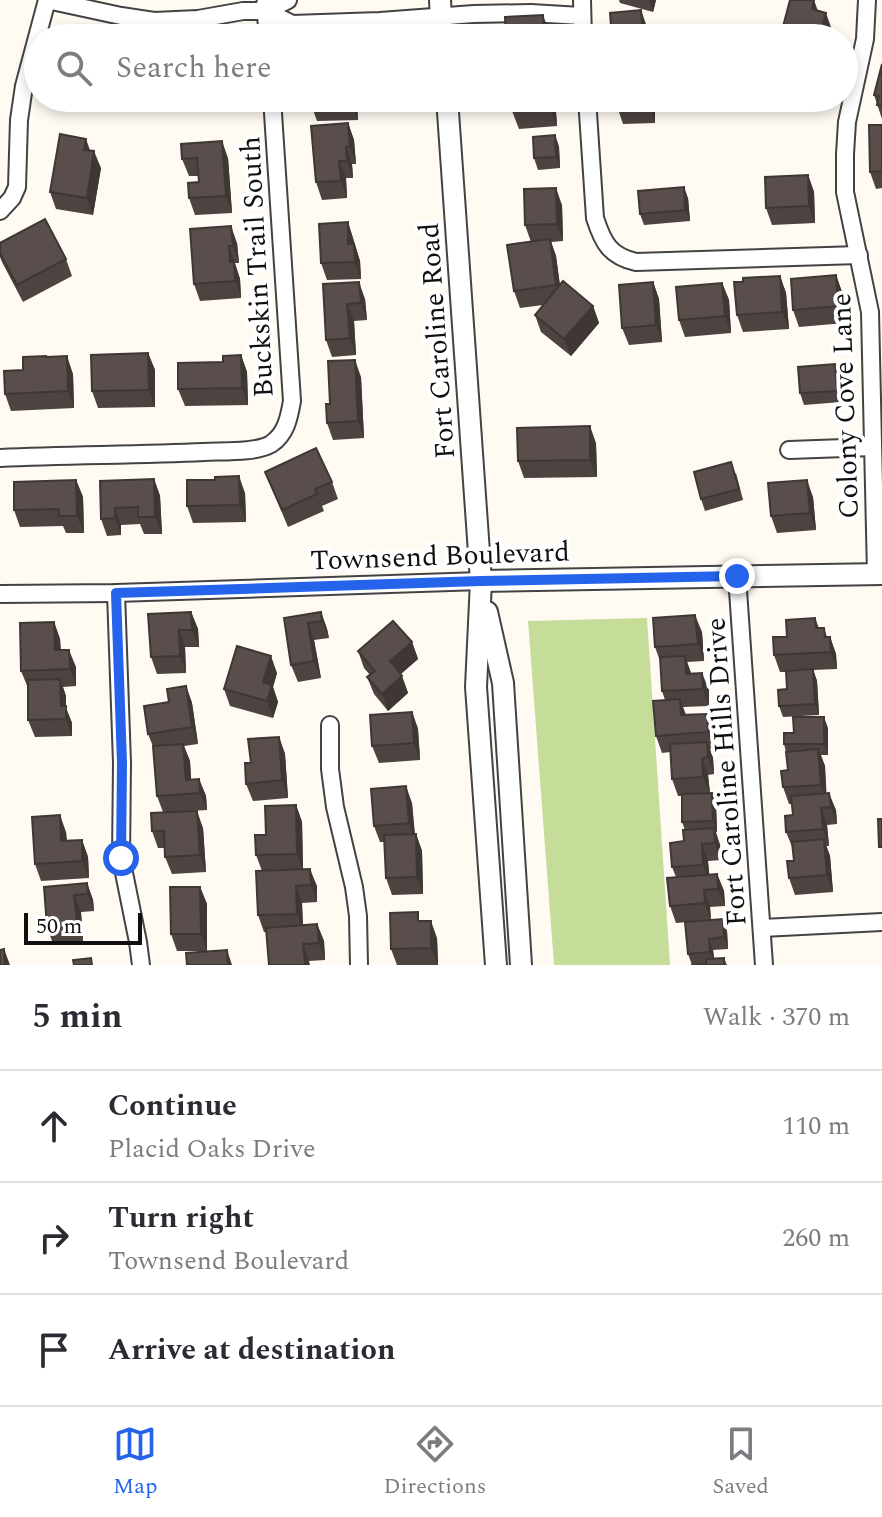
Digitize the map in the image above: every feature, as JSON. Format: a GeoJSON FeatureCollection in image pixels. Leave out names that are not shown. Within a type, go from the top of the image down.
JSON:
{"type":"FeatureCollection","features":[{"type":"Feature","properties":{"kind":"street"},"geometry":{"type":"LineString","coordinates":[[41,24],[47,0],[154,21],[198,19],[288,0]]}},
{"type":"Feature","properties":{"kind":"street","name":"Colony Cove Lane"},"geometry":{"type":"LineString","coordinates":[[858,71],[865,39],[867,0]]}},
{"type":"Feature","properties":{"kind":"street"},"geometry":{"type":"LineString","coordinates":[[266,6],[292,24],[380,21],[440,8],[517,13],[582,8]]}},
{"type":"Feature","properties":{"kind":"street"},"geometry":{"type":"LineString","coordinates":[[0,211],[17,187],[19,120],[24,86]]}},
{"type":"Feature","properties":{"kind":"street","name":"Buckskin Trail South"},"geometry":{"type":"LineString","coordinates":[[0,458],[122,456],[247,449],[270,444],[283,432],[288,424],[292,401],[273,112]]}},
{"type":"Feature","properties":{"kind":"street","name":"Fort Caroline Road"},"geometry":{"type":"LineString","coordinates":[[448,112],[481,581],[476,687],[496,965]]}},
{"type":"Feature","properties":{"kind":"street"},"geometry":{"type":"LineString","coordinates":[[588,112],[595,218],[601,237],[622,258],[636,262],[859,255]]}},
{"type":"Feature","properties":{"kind":"street","name":"Colony Cove Lane"},"geometry":{"type":"LineString","coordinates":[[849,112],[845,192],[870,312],[879,574]]}},
{"type":"Feature","properties":{"kind":"street"},"geometry":{"type":"LineString","coordinates":[[789,450],[873,447]]}},
{"type":"Feature","properties":{"kind":"street","name":"Townsend Boulevard"},"geometry":{"type":"LineString","coordinates":[[0,594],[879,574]]}},
{"type":"Feature","properties":{"kind":"street","name":"Fort Caroline Hills Drive"},"geometry":{"type":"LineString","coordinates":[[737,576],[764,965]]}},
{"type":"Feature","properties":{"kind":"street","name":"Fort Caroline Road"},"geometry":{"type":"LineString","coordinates":[[481,581],[503,683],[521,965]]}},
{"type":"Feature","properties":{"kind":"street"},"geometry":{"type":"LineString","coordinates":[[116,593],[122,763],[121,858],[141,965]]}},
{"type":"Feature","properties":{"kind":"street"},"geometry":{"type":"LineString","coordinates":[[330,725],[330,769],[335,807],[354,887],[359,965]]}},
{"type":"Feature","properties":{"kind":"street"},"geometry":{"type":"LineString","coordinates":[[762,928],[882,922]]}},
{"type":"Feature","properties":{"kind":"green space"},"geometry":{"type":"Polygon","coordinates":[[[647,618],[670,965],[554,965],[528,621],[647,618]]]}},
{"type":"Feature","properties":{"kind":"building"},"geometry":{"type":"Polygon","coordinates":[[[790,0],[814,0],[812,9],[826,13],[823,24],[784,24],[790,0]]]}},
{"type":"Feature","properties":{"kind":"building"},"geometry":{"type":"Polygon","coordinates":[[[641,10],[642,24],[611,24],[610,13],[641,10]]]}},
{"type":"Feature","properties":{"kind":"building"},"geometry":{"type":"Polygon","coordinates":[[[543,15],[543,24],[505,24],[505,17],[543,15]]]}},
{"type":"Feature","properties":{"kind":"building"},"geometry":{"type":"Polygon","coordinates":[[[882,64],[882,106],[877,105],[879,96],[874,95],[882,64]]]}},
{"type":"Feature","properties":{"kind":"building"},"geometry":{"type":"Polygon","coordinates":[[[348,123],[350,147],[346,147],[347,161],[339,161],[341,181],[316,182],[311,126],[348,123]]]}},
{"type":"Feature","properties":{"kind":"building"},"geometry":{"type":"Polygon","coordinates":[[[869,125],[882,125],[882,171],[870,172],[869,125]]]}},
{"type":"Feature","properties":{"kind":"building"},"geometry":{"type":"Polygon","coordinates":[[[60,134],[86,139],[84,150],[94,151],[87,198],[50,192],[60,134]]]}},
{"type":"Feature","properties":{"kind":"building"},"geometry":{"type":"Polygon","coordinates":[[[555,135],[556,157],[534,158],[533,137],[555,135]]]}},
{"type":"Feature","properties":{"kind":"building"},"geometry":{"type":"Polygon","coordinates":[[[222,141],[226,196],[189,198],[188,183],[199,182],[197,158],[182,159],[181,144],[222,141]]]}},
{"type":"Feature","properties":{"kind":"building"},"geometry":{"type":"Polygon","coordinates":[[[808,175],[809,206],[766,208],[765,177],[808,175]]]}},
{"type":"Feature","properties":{"kind":"building"},"geometry":{"type":"Polygon","coordinates":[[[684,187],[685,210],[640,214],[638,191],[684,187]]]}},
{"type":"Feature","properties":{"kind":"building"},"geometry":{"type":"Polygon","coordinates":[[[556,188],[557,224],[525,225],[524,189],[556,188]]]}},
{"type":"Feature","properties":{"kind":"building"},"geometry":{"type":"Polygon","coordinates":[[[45,219],[66,259],[17,285],[0,253],[0,243],[45,219]]]}},
{"type":"Feature","properties":{"kind":"building"},"geometry":{"type":"Polygon","coordinates":[[[348,222],[348,244],[354,244],[355,262],[321,263],[319,224],[348,222]]]}},
{"type":"Feature","properties":{"kind":"building"},"geometry":{"type":"Polygon","coordinates":[[[231,226],[233,246],[229,246],[230,262],[234,262],[235,281],[194,284],[190,229],[231,226]]]}},
{"type":"Feature","properties":{"kind":"building"},"geometry":{"type":"Polygon","coordinates":[[[550,239],[556,285],[514,291],[507,245],[550,239]]]}},
{"type":"Feature","properties":{"kind":"building"},"geometry":{"type":"Polygon","coordinates":[[[836,275],[838,306],[793,310],[791,279],[836,275]]]}},
{"type":"Feature","properties":{"kind":"building"},"geometry":{"type":"Polygon","coordinates":[[[780,276],[782,312],[737,315],[734,282],[743,282],[743,278],[780,276]]]}},
{"type":"Feature","properties":{"kind":"building"},"geometry":{"type":"Polygon","coordinates":[[[563,281],[593,306],[564,339],[535,315],[563,281]]]}},
{"type":"Feature","properties":{"kind":"building"},"geometry":{"type":"Polygon","coordinates":[[[359,282],[361,303],[347,304],[350,338],[326,340],[323,284],[359,282]]]}},
{"type":"Feature","properties":{"kind":"building"},"geometry":{"type":"Polygon","coordinates":[[[653,282],[656,325],[622,328],[619,285],[653,282]]]}},
{"type":"Feature","properties":{"kind":"building"},"geometry":{"type":"Polygon","coordinates":[[[722,283],[725,316],[679,320],[676,287],[722,283]]]}},
{"type":"Feature","properties":{"kind":"building"},"geometry":{"type":"Polygon","coordinates":[[[148,353],[149,390],[92,391],[91,355],[148,353]]]}},
{"type":"Feature","properties":{"kind":"building"},"geometry":{"type":"Polygon","coordinates":[[[241,355],[242,388],[178,389],[178,363],[223,362],[223,356],[241,355]]]}},
{"type":"Feature","properties":{"kind":"building"},"geometry":{"type":"Polygon","coordinates":[[[67,356],[68,391],[5,394],[4,371],[23,370],[23,357],[67,356]]]}},
{"type":"Feature","properties":{"kind":"building"},"geometry":{"type":"Polygon","coordinates":[[[355,360],[358,421],[327,423],[326,404],[330,404],[328,361],[355,360]]]}},
{"type":"Feature","properties":{"kind":"building"},"geometry":{"type":"Polygon","coordinates":[[[835,364],[837,391],[800,393],[798,367],[835,364]]]}},
{"type":"Feature","properties":{"kind":"building"},"geometry":{"type":"Polygon","coordinates":[[[590,426],[590,460],[518,461],[517,428],[590,426]]]}},
{"type":"Feature","properties":{"kind":"building"},"geometry":{"type":"Polygon","coordinates":[[[316,448],[332,482],[315,489],[317,494],[282,510],[265,472],[316,448]]]}},
{"type":"Feature","properties":{"kind":"building"},"geometry":{"type":"Polygon","coordinates":[[[731,462],[739,489],[701,499],[694,472],[731,462]]]}},
{"type":"Feature","properties":{"kind":"building"},"geometry":{"type":"Polygon","coordinates":[[[239,476],[240,505],[187,506],[187,480],[239,476]]]}},
{"type":"Feature","properties":{"kind":"building"},"geometry":{"type":"Polygon","coordinates":[[[154,479],[155,517],[138,517],[138,507],[115,508],[115,518],[101,519],[100,481],[154,479]]]}},
{"type":"Feature","properties":{"kind":"building"},"geometry":{"type":"Polygon","coordinates":[[[76,480],[77,516],[59,516],[59,509],[14,510],[14,482],[76,480]]]}},
{"type":"Feature","properties":{"kind":"building"},"geometry":{"type":"Polygon","coordinates":[[[807,480],[810,513],[771,516],[768,483],[807,480]]]}},
{"type":"Feature","properties":{"kind":"building"},"geometry":{"type":"Polygon","coordinates":[[[191,612],[192,630],[179,630],[180,656],[151,657],[148,614],[191,612]]]}},
{"type":"Feature","properties":{"kind":"building"},"geometry":{"type":"Polygon","coordinates":[[[321,612],[322,621],[308,623],[314,661],[291,665],[284,618],[321,612]]]}},
{"type":"Feature","properties":{"kind":"building"},"geometry":{"type":"Polygon","coordinates":[[[695,615],[698,644],[655,647],[653,618],[695,615]]]}},
{"type":"Feature","properties":{"kind":"building"},"geometry":{"type":"Polygon","coordinates":[[[815,618],[816,628],[824,628],[825,637],[830,637],[831,652],[774,655],[773,637],[787,637],[786,620],[815,618]]]}},
{"type":"Feature","properties":{"kind":"building"},"geometry":{"type":"Polygon","coordinates":[[[393,621],[412,642],[390,661],[402,676],[382,694],[367,677],[375,671],[358,651],[393,621]]]}},
{"type":"Feature","properties":{"kind":"building"},"geometry":{"type":"Polygon","coordinates":[[[54,622],[55,650],[69,650],[70,669],[21,671],[20,623],[54,622]]]}},
{"type":"Feature","properties":{"kind":"building"},"geometry":{"type":"Polygon","coordinates":[[[237,646],[271,656],[263,682],[272,685],[267,701],[224,689],[237,646]]]}},
{"type":"Feature","properties":{"kind":"building"},"geometry":{"type":"Polygon","coordinates":[[[685,656],[686,674],[702,673],[703,689],[662,691],[660,657],[685,656]]]}},
{"type":"Feature","properties":{"kind":"building"},"geometry":{"type":"Polygon","coordinates":[[[813,669],[815,704],[779,706],[778,690],[787,689],[786,671],[813,669]]]}},
{"type":"Feature","properties":{"kind":"building"},"geometry":{"type":"Polygon","coordinates":[[[60,679],[61,706],[66,706],[66,719],[28,720],[28,680],[60,679]]]}},
{"type":"Feature","properties":{"kind":"building"},"geometry":{"type":"Polygon","coordinates":[[[186,686],[192,727],[148,734],[144,706],[169,702],[167,689],[186,686]]]}},
{"type":"Feature","properties":{"kind":"building"},"geometry":{"type":"Polygon","coordinates":[[[680,699],[681,715],[707,714],[708,732],[656,736],[653,701],[680,699]]]}},
{"type":"Feature","properties":{"kind":"building"},"geometry":{"type":"Polygon","coordinates":[[[412,712],[414,743],[372,746],[370,715],[412,712]]]}},
{"type":"Feature","properties":{"kind":"building"},"geometry":{"type":"Polygon","coordinates":[[[793,717],[824,717],[824,744],[784,744],[784,733],[794,733],[793,717]]]}},
{"type":"Feature","properties":{"kind":"building"},"geometry":{"type":"Polygon","coordinates":[[[279,737],[282,780],[246,784],[245,763],[251,763],[248,739],[279,737]]]}},
{"type":"Feature","properties":{"kind":"building"},"geometry":{"type":"Polygon","coordinates":[[[707,742],[708,757],[702,758],[703,777],[672,779],[670,744],[707,742]]]}},
{"type":"Feature","properties":{"kind":"building"},"geometry":{"type":"Polygon","coordinates":[[[183,744],[186,780],[199,779],[200,793],[157,796],[153,746],[183,744]]]}},
{"type":"Feature","properties":{"kind":"building"},"geometry":{"type":"Polygon","coordinates":[[[818,749],[821,785],[783,787],[781,771],[788,770],[786,752],[818,749]]]}},
{"type":"Feature","properties":{"kind":"building"},"geometry":{"type":"Polygon","coordinates":[[[406,786],[409,823],[374,826],[371,789],[406,786]]]}},
{"type":"Feature","properties":{"kind":"building"},"geometry":{"type":"Polygon","coordinates":[[[712,793],[713,821],[682,822],[682,794],[712,793]]]}},
{"type":"Feature","properties":{"kind":"building"},"geometry":{"type":"Polygon","coordinates":[[[829,793],[831,807],[821,808],[823,829],[786,832],[785,816],[793,815],[791,796],[829,793]]]}},
{"type":"Feature","properties":{"kind":"building"},"geometry":{"type":"Polygon","coordinates":[[[296,805],[297,854],[256,855],[255,835],[266,835],[265,806],[296,805]]]}},
{"type":"Feature","properties":{"kind":"building"},"geometry":{"type":"Polygon","coordinates":[[[197,811],[200,855],[165,857],[164,831],[152,831],[151,813],[197,811]]]}},
{"type":"Feature","properties":{"kind":"building"},"geometry":{"type":"Polygon","coordinates":[[[60,815],[61,841],[82,840],[82,861],[35,864],[32,817],[60,815]]]}},
{"type":"Feature","properties":{"kind":"building"},"geometry":{"type":"Polygon","coordinates":[[[878,819],[882,819],[882,847],[879,847],[878,819]]]}},
{"type":"Feature","properties":{"kind":"building"},"geometry":{"type":"Polygon","coordinates":[[[714,828],[715,843],[702,844],[703,865],[672,867],[670,843],[684,841],[683,830],[714,828]]]}},
{"type":"Feature","properties":{"kind":"building"},"geometry":{"type":"Polygon","coordinates":[[[416,834],[417,877],[386,878],[384,835],[416,834]]]}},
{"type":"Feature","properties":{"kind":"building"},"geometry":{"type":"Polygon","coordinates":[[[824,839],[827,875],[789,878],[787,861],[794,861],[792,842],[824,839]]]}},
{"type":"Feature","properties":{"kind":"building"},"geometry":{"type":"Polygon","coordinates":[[[310,869],[311,885],[296,886],[297,914],[258,915],[256,871],[310,869]]]}},
{"type":"Feature","properties":{"kind":"building"},"geometry":{"type":"Polygon","coordinates":[[[717,874],[718,889],[704,890],[705,903],[670,906],[667,878],[717,874]]]}},
{"type":"Feature","properties":{"kind":"building"},"geometry":{"type":"Polygon","coordinates":[[[87,883],[88,894],[74,895],[77,924],[47,927],[44,887],[87,883]]]}},
{"type":"Feature","properties":{"kind":"building"},"geometry":{"type":"Polygon","coordinates":[[[170,887],[200,887],[201,934],[171,934],[170,887]]]}},
{"type":"Feature","properties":{"kind":"building"},"geometry":{"type":"Polygon","coordinates":[[[418,912],[418,921],[431,921],[431,948],[391,949],[390,913],[418,912]]]}},
{"type":"Feature","properties":{"kind":"building"},"geometry":{"type":"Polygon","coordinates":[[[723,919],[724,937],[709,939],[710,952],[688,954],[685,922],[723,919]]]}},
{"type":"Feature","properties":{"kind":"building"},"geometry":{"type":"Polygon","coordinates":[[[317,924],[319,943],[303,944],[305,965],[269,965],[266,928],[317,924]]]}},
{"type":"Feature","properties":{"kind":"building"},"geometry":{"type":"Polygon","coordinates":[[[4,949],[5,965],[0,965],[0,950],[4,949]]]}},
{"type":"Feature","properties":{"kind":"building"},"geometry":{"type":"Polygon","coordinates":[[[227,950],[228,965],[187,965],[186,953],[227,950]]]}},
{"type":"Feature","properties":{"kind":"building"},"geometry":{"type":"Polygon","coordinates":[[[91,958],[92,965],[74,965],[73,960],[91,958]]]}},
{"type":"Feature","properties":{"kind":"building"},"geometry":{"type":"Polygon","coordinates":[[[724,958],[724,965],[691,965],[706,964],[706,959],[724,958]]]}},
{"type":"Feature","properties":{"kind":"route"},"geometry":{"type":"LineString","coordinates":[[121,858],[122,763],[116,593],[737,576]]}}]}
